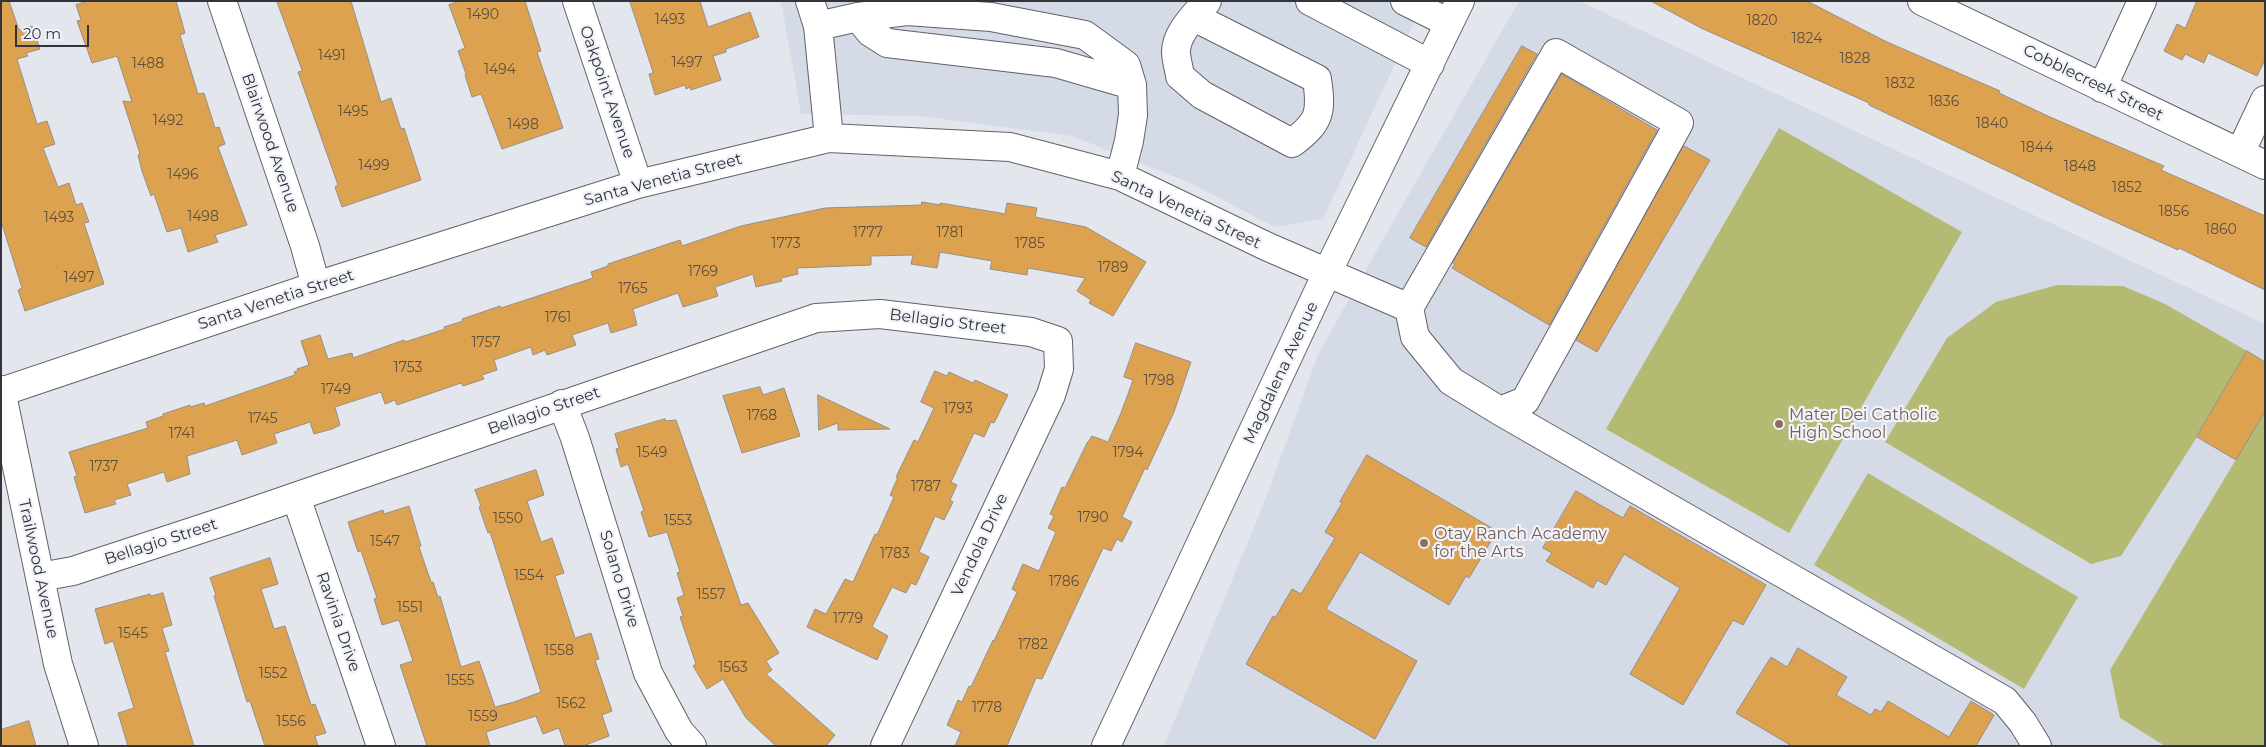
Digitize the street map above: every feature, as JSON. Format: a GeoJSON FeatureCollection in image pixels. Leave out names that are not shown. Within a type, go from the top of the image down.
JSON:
{"type":"FeatureCollection","features":[{"type":"Feature","properties":{"kind":"street","name":"Blairwood Avenue"},"geometry":{"type":"LineString","coordinates":[[222,1],[302,237],[316,286]]}},
{"type":"Feature","properties":{"kind":"street","name":"Oakpoint Avenue"},"geometry":{"type":"LineString","coordinates":[[577,1],[638,184]]}},
{"type":"Feature","properties":{"kind":"street"},"geometry":{"type":"LineString","coordinates":[[1310,1],[1430,64]]}},
{"type":"Feature","properties":{"kind":"street"},"geometry":{"type":"LineString","coordinates":[[1405,1],[1455,12]]}},
{"type":"Feature","properties":{"kind":"street","name":"Cobblecreek Street"},"geometry":{"type":"LineString","coordinates":[[1922,1],[1969,12],[2102,88],[2265,165]]}},
{"type":"Feature","properties":{"kind":"street"},"geometry":{"type":"LineString","coordinates":[[2102,88],[2142,1]]}},
{"type":"Feature","properties":{"kind":"street"},"geometry":{"type":"LineString","coordinates":[[1201,9],[1317,79],[1321,104],[1310,129],[1292,143],[1202,95],[1180,76],[1176,50],[1184,29],[1201,9]]}},
{"type":"Feature","properties":{"kind":"street"},"geometry":{"type":"LineString","coordinates":[[829,138],[814,14],[858,17],[908,11],[982,17],[1085,35],[1126,65],[1132,84],[1133,115],[1129,141],[1120,176]]}},
{"type":"Feature","properties":{"kind":"street","name":"Magdalena Avenue"},"geometry":{"type":"LineString","coordinates":[[1106,746],[1327,273],[1455,12]]}},
{"type":"Feature","properties":{"kind":"street"},"geometry":{"type":"LineString","coordinates":[[858,17],[870,32],[887,43],[1056,63],[1132,84]]}},
{"type":"Feature","properties":{"kind":"street"},"geometry":{"type":"LineString","coordinates":[[1500,411],[1525,401],[1679,124],[1556,53],[1409,308],[1415,337],[1451,381],[1500,411],[2004,701],[2023,723],[2037,746]]}},
{"type":"Feature","properties":{"kind":"street"},"geometry":{"type":"LineString","coordinates":[[2240,153],[2265,100]]}},
{"type":"Feature","properties":{"kind":"street","name":"Santa Venetia Street"},"geometry":{"type":"LineString","coordinates":[[1,391],[316,286],[638,184],[829,138],[1010,147],[1120,176],[1327,273],[1409,308]]}},
{"type":"Feature","properties":{"kind":"street","name":"Bellagio Street"},"geometry":{"type":"LineString","coordinates":[[40,577],[73,571],[296,497],[816,318],[880,314],[1031,332],[1058,341]]}},
{"type":"Feature","properties":{"kind":"street","name":"Vendola Drive"},"geometry":{"type":"LineString","coordinates":[[885,746],[1051,396],[1059,369],[1058,341]]}},
{"type":"Feature","properties":{"kind":"street","name":"Trailwood Avenue"},"geometry":{"type":"LineString","coordinates":[[1,391],[58,664],[84,746]]}},
{"type":"Feature","properties":{"kind":"street","name":"Solano Drive"},"geometry":{"type":"LineString","coordinates":[[562,404],[575,438],[648,673],[679,731],[692,746]]}},
{"type":"Feature","properties":{"kind":"street","name":"Ravinia Drive"},"geometry":{"type":"LineString","coordinates":[[296,497],[382,746]]}},
{"type":"Feature","properties":{"kind":"shaded area"},"geometry":{"type":"Polygon","coordinates":[[[781,1],[1424,1],[1323,219],[1275,227],[1188,182],[1072,136],[920,116],[801,114],[781,1]]]}},
{"type":"Feature","properties":{"kind":"shaded area","name":"Mater Dei Catholic High School"},"geometry":{"type":"Polygon","coordinates":[[[1519,1],[1579,1],[2265,324],[2265,746],[1164,746],[1267,495],[1319,352],[1519,1]]]}},
{"type":"Feature","properties":{"kind":"green space"},"geometry":{"type":"Polygon","coordinates":[[[1779,128],[1962,232],[1789,533],[1606,429],[1779,128]]]}},
{"type":"Feature","properties":{"kind":"green space"},"geometry":{"type":"Polygon","coordinates":[[[2057,285],[2123,286],[2165,304],[2247,351],[2197,437],[2121,556],[2091,564],[1885,442],[1947,338],[1996,302],[2057,285]]]}},
{"type":"Feature","properties":{"kind":"green space"},"geometry":{"type":"Polygon","coordinates":[[[2265,411],[2265,746],[2165,746],[2120,718],[2110,670],[2265,411]]]}},
{"type":"Feature","properties":{"kind":"green space"},"geometry":{"type":"Polygon","coordinates":[[[1868,473],[2078,597],[2024,689],[1814,565],[1868,473]]]}},
{"type":"Feature","properties":{"kind":"building"},"geometry":{"type":"Polygon","coordinates":[[[1,1],[9,1],[19,30],[32,26],[40,49],[26,53],[28,56],[17,59],[37,124],[47,121],[55,144],[43,148],[58,187],[69,183],[76,205],[82,203],[89,222],[84,223],[104,284],[25,311],[18,290],[22,288],[1,221],[1,1]]]}},
{"type":"Feature","properties":{"kind":"building"},"geometry":{"type":"Polygon","coordinates":[[[88,1],[176,1],[185,33],[180,35],[198,94],[204,93],[215,128],[219,127],[225,144],[218,147],[247,225],[215,235],[218,242],[188,252],[181,228],[167,232],[154,194],[151,196],[142,171],[138,155],[140,154],[123,101],[132,102],[117,56],[92,63],[77,21],[81,20],[76,5],[88,1]]]}},
{"type":"Feature","properties":{"kind":"building"},"geometry":{"type":"Polygon","coordinates":[[[277,1],[351,1],[381,102],[391,98],[401,129],[404,128],[421,180],[342,207],[335,187],[338,185],[298,72],[302,71],[277,1]]]}},
{"type":"Feature","properties":{"kind":"building"},"geometry":{"type":"Polygon","coordinates":[[[460,1],[525,1],[541,51],[537,52],[563,128],[502,149],[481,94],[472,97],[458,51],[465,48],[449,5],[460,1]]]}},
{"type":"Feature","properties":{"kind":"building"},"geometry":{"type":"Polygon","coordinates":[[[630,1],[700,1],[708,27],[750,12],[759,37],[726,49],[726,52],[713,56],[721,80],[691,90],[690,87],[686,89],[685,85],[655,95],[649,74],[653,73],[630,1]]]}},
{"type":"Feature","properties":{"kind":"building"},"geometry":{"type":"Polygon","coordinates":[[[1651,1],[1807,1],[1887,42],[2000,91],[1999,93],[2050,117],[2164,166],[2161,170],[2265,216],[2265,290],[2179,248],[2178,250],[2091,211],[1869,105],[1869,103],[1701,28],[1651,1]]]}},
{"type":"Feature","properties":{"kind":"building"},"geometry":{"type":"Polygon","coordinates":[[[2197,1],[2265,1],[2265,60],[2257,76],[2208,53],[2204,63],[2185,54],[2182,60],[2164,51],[2177,24],[2185,28],[2197,1]]]}},
{"type":"Feature","properties":{"kind":"building"},"geometry":{"type":"Polygon","coordinates":[[[1522,46],[1537,54],[1426,247],[1410,238],[1522,46]]]}},
{"type":"Feature","properties":{"kind":"building"},"geometry":{"type":"Polygon","coordinates":[[[1562,74],[1657,130],[1549,325],[1452,268],[1455,264],[1453,263],[1562,74]]]}},
{"type":"Feature","properties":{"kind":"building"},"geometry":{"type":"Polygon","coordinates":[[[1684,146],[1710,160],[1597,352],[1576,340],[1684,146]]]}},
{"type":"Feature","properties":{"kind":"building"},"geometry":{"type":"Polygon","coordinates":[[[922,202],[940,205],[940,203],[1005,214],[1007,203],[1037,208],[1035,217],[1086,227],[1146,262],[1113,316],[1089,303],[1091,300],[1077,291],[1085,278],[1028,268],[1027,275],[990,269],[992,261],[940,252],[937,268],[911,264],[913,255],[871,256],[871,265],[797,268],[798,274],[781,278],[782,281],[756,287],[753,274],[715,287],[718,296],[683,307],[678,293],[633,309],[637,325],[611,333],[608,323],[572,335],[576,345],[547,355],[545,350],[533,355],[531,347],[494,360],[497,370],[482,375],[484,379],[463,386],[461,383],[397,405],[395,400],[385,404],[381,392],[335,407],[340,425],[332,429],[314,434],[310,422],[274,434],[277,443],[242,455],[237,440],[187,456],[190,474],[167,482],[164,472],[127,484],[131,495],[114,500],[116,504],[85,513],[74,477],[77,476],[69,452],[148,428],[146,422],[163,416],[163,414],[190,405],[190,407],[204,403],[205,406],[295,375],[294,372],[298,371],[297,369],[309,365],[301,341],[320,335],[328,359],[352,353],[353,358],[404,340],[405,342],[445,329],[444,327],[463,321],[462,319],[500,306],[501,308],[593,278],[591,272],[608,266],[608,264],[680,240],[682,246],[741,226],[825,208],[921,205],[922,202]]]}},
{"type":"Feature","properties":{"kind":"building"},"geometry":{"type":"Polygon","coordinates":[[[1136,343],[1191,362],[1174,412],[1147,470],[1145,468],[1122,517],[1132,522],[1122,542],[1117,539],[1111,551],[1103,548],[1042,679],[1036,678],[1007,746],[955,746],[961,732],[947,725],[958,700],[962,702],[994,641],[1017,592],[1012,589],[1023,564],[1039,571],[1056,532],[1048,528],[1054,516],[1050,514],[1062,487],[1065,488],[1087,443],[1092,436],[1108,442],[1133,380],[1124,377],[1136,343]]]}},
{"type":"Feature","properties":{"kind":"building"},"geometry":{"type":"Polygon","coordinates":[[[2247,351],[2265,362],[2265,411],[2236,460],[2197,437],[2247,351]]]}},
{"type":"Feature","properties":{"kind":"building"},"geometry":{"type":"Polygon","coordinates":[[[935,371],[947,376],[949,372],[973,383],[975,380],[1008,395],[994,423],[991,422],[984,437],[974,433],[951,482],[957,485],[950,500],[953,502],[944,520],[935,516],[919,552],[929,557],[916,585],[911,583],[906,593],[892,587],[872,627],[888,636],[877,660],[807,627],[815,609],[826,614],[845,579],[853,582],[875,534],[877,535],[894,497],[890,495],[898,477],[896,477],[914,440],[918,442],[934,408],[921,402],[935,371]]]}},
{"type":"Feature","properties":{"kind":"building"},"geometry":{"type":"Polygon","coordinates":[[[760,387],[763,395],[784,388],[800,436],[742,453],[723,396],[760,387]]]}},
{"type":"Feature","properties":{"kind":"building"},"geometry":{"type":"Polygon","coordinates":[[[818,395],[890,429],[838,430],[838,423],[819,430],[818,395]]]}},
{"type":"Feature","properties":{"kind":"building"},"geometry":{"type":"Polygon","coordinates":[[[665,419],[665,421],[676,420],[741,605],[748,603],[779,653],[766,661],[772,670],[766,674],[835,735],[826,746],[776,746],[746,718],[723,679],[707,689],[693,666],[696,664],[680,617],[683,616],[677,598],[684,595],[677,573],[680,572],[667,532],[649,537],[641,512],[644,511],[628,464],[621,467],[616,449],[619,448],[615,434],[665,419]]]}},
{"type":"Feature","properties":{"kind":"building"},"geometry":{"type":"Polygon","coordinates":[[[1367,455],[1497,531],[1469,578],[1466,576],[1449,605],[1360,552],[1326,609],[1417,661],[1375,739],[1246,664],[1273,616],[1275,618],[1292,589],[1301,594],[1335,538],[1325,532],[1367,455]]]}},
{"type":"Feature","properties":{"kind":"building"},"geometry":{"type":"Polygon","coordinates":[[[536,470],[544,495],[527,501],[541,542],[552,538],[564,573],[555,576],[575,638],[591,633],[599,659],[595,660],[612,711],[602,715],[609,736],[583,746],[565,746],[559,728],[543,734],[536,716],[486,732],[490,746],[427,746],[400,665],[413,661],[399,620],[382,625],[374,599],[377,598],[361,551],[358,552],[348,522],[383,510],[384,514],[409,506],[421,546],[419,547],[431,582],[433,582],[438,597],[440,596],[461,667],[479,661],[495,707],[514,702],[541,692],[475,490],[536,470]]]}},
{"type":"Feature","properties":{"kind":"building"},"geometry":{"type":"Polygon","coordinates":[[[1576,491],[1623,518],[1630,506],[1766,585],[1743,625],[1733,620],[1683,705],[1630,674],[1680,588],[1624,554],[1606,585],[1597,580],[1593,588],[1546,561],[1552,553],[1543,548],[1576,491]]]}},
{"type":"Feature","properties":{"kind":"building"},"geometry":{"type":"Polygon","coordinates":[[[270,558],[278,584],[261,589],[274,629],[285,626],[311,705],[315,704],[326,733],[315,736],[318,746],[265,746],[250,701],[247,702],[214,596],[216,595],[210,578],[270,558]]]}},
{"type":"Feature","properties":{"kind":"building"},"geometry":{"type":"Polygon","coordinates":[[[163,593],[172,625],[162,628],[169,651],[165,652],[194,746],[128,746],[118,713],[134,708],[113,641],[105,644],[95,609],[150,594],[151,596],[163,593]]]}},
{"type":"Feature","properties":{"kind":"building"},"geometry":{"type":"Polygon","coordinates":[[[1798,648],[1847,677],[1836,695],[1871,715],[1875,709],[1881,712],[1888,701],[1949,737],[1971,701],[1994,715],[1976,746],[1792,746],[1736,713],[1771,657],[1787,667],[1798,648]]]}},
{"type":"Feature","properties":{"kind":"building"},"geometry":{"type":"Polygon","coordinates":[[[29,721],[36,746],[1,746],[1,730],[29,721]]]}},
{"type":"Feature","properties":{"kind":"place","name":"Mater Dei Catholic High School"},"geometry":{"type":"Point","coordinates":[1779,424]}},
{"type":"Feature","properties":{"kind":"place","name":"Otay Ranch Academy for the Arts"},"geometry":{"type":"Point","coordinates":[1424,543]}}]}
